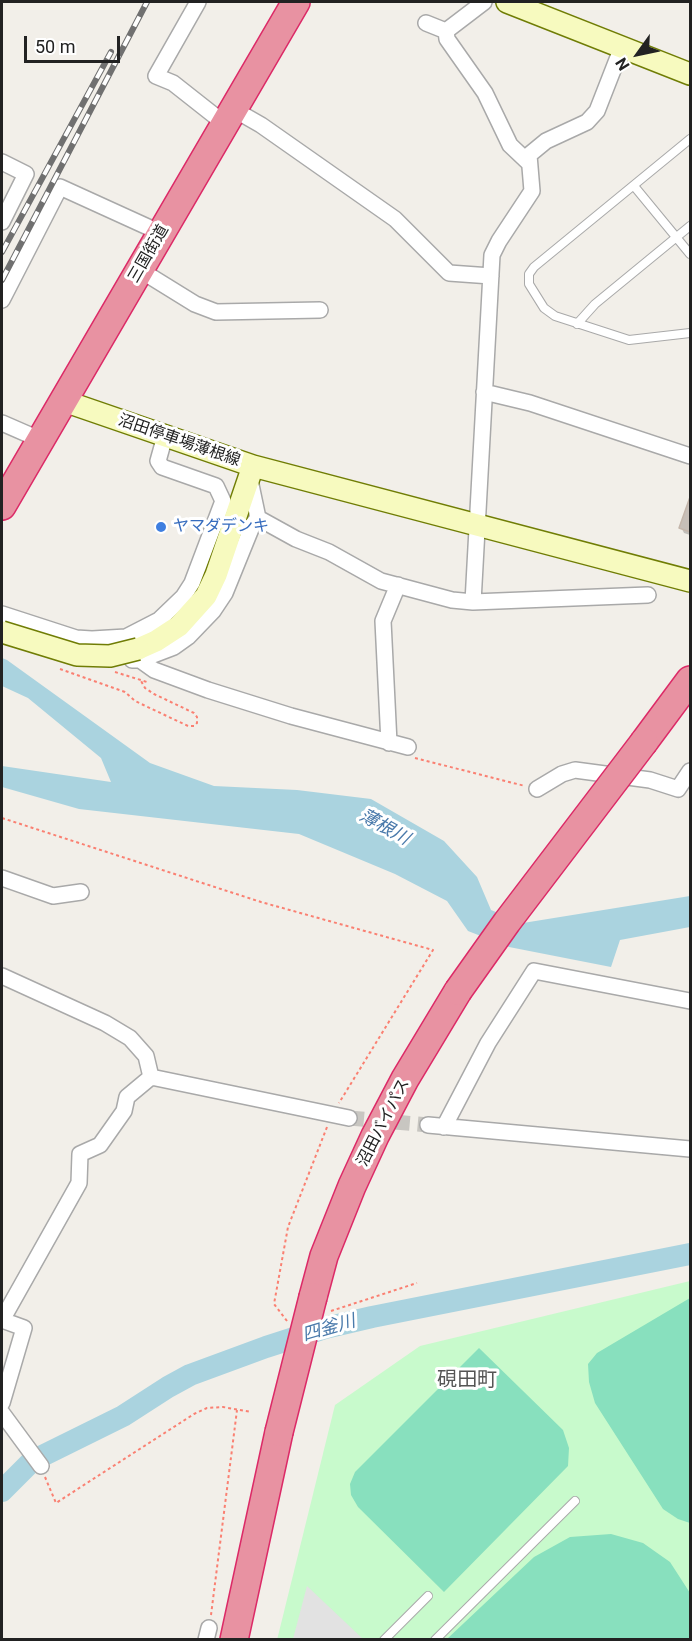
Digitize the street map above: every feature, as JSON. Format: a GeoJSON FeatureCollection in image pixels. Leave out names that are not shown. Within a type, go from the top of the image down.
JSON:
{"type":"FeatureCollection","features":[{"type":"Feature","properties":{"kind":"highway","name":"三国街道"},"geometry":{"type":"LineString","coordinates":[[2,506],[296,2]]}},
{"type":"Feature","properties":{"kind":"highway","name":"沼田バイパス"},"geometry":{"type":"LineString","coordinates":[[234,1640],[279,1432],[319,1305],[324,1256],[375,1136],[405,1079],[458,991],[507,922],[690,680]]}},
{"type":"Feature","properties":{"kind":"street"},"geometry":{"type":"LineString","coordinates":[[198,2],[156,76],[173,83],[229,117],[261,125],[395,219],[449,273],[491,276]]}},
{"type":"Feature","properties":{"kind":"street"},"geometry":{"type":"LineString","coordinates":[[446,31],[484,2]]}},
{"type":"Feature","properties":{"kind":"street"},"geometry":{"type":"LineString","coordinates":[[507,2],[690,74]]}},
{"type":"Feature","properties":{"kind":"street"},"geometry":{"type":"LineString","coordinates":[[426,23],[446,31]]}},
{"type":"Feature","properties":{"kind":"street"},"geometry":{"type":"LineString","coordinates":[[446,31],[447,39],[485,93],[510,146],[529,163]]}},
{"type":"Feature","properties":{"kind":"street"},"geometry":{"type":"LineString","coordinates":[[473,602],[492,255],[532,191],[530,155],[546,141],[587,122],[597,111],[622,46]]}},
{"type":"Feature","properties":{"kind":"street"},"geometry":{"type":"LineString","coordinates":[[2,162],[26,174],[2,222]]}},
{"type":"Feature","properties":{"kind":"street"},"geometry":{"type":"LineString","coordinates":[[2,300],[60,187],[161,233]]}},
{"type":"Feature","properties":{"kind":"street"},"geometry":{"type":"LineString","coordinates":[[140,270],[195,304],[216,312],[320,310]]}},
{"type":"Feature","properties":{"kind":"street"},"geometry":{"type":"LineString","coordinates":[[484,392],[530,403],[690,456]]}},
{"type":"Feature","properties":{"kind":"street","name":"沼田停車場薄根線"},"geometry":{"type":"LineString","coordinates":[[2,632],[77,655],[139,655],[179,626],[206,596],[216,575],[252,473],[165,436],[64,401]]}},
{"type":"Feature","properties":{"kind":"street"},"geometry":{"type":"LineString","coordinates":[[2,423],[41,440]]}},
{"type":"Feature","properties":{"kind":"street"},"geometry":{"type":"LineString","coordinates":[[2,614],[76,638],[126,637],[159,620],[183,597],[192,583],[223,501],[216,486],[162,467],[158,461],[165,436]]}},
{"type":"Feature","properties":{"kind":"street"},"geometry":{"type":"LineString","coordinates":[[258,519],[252,473],[476,526],[690,581]]}},
{"type":"Feature","properties":{"kind":"street"},"geometry":{"type":"LineString","coordinates":[[92,639],[132,660],[139,655],[174,646],[188,637],[213,611],[225,592],[253,524],[258,519]]}},
{"type":"Feature","properties":{"kind":"street"},"geometry":{"type":"LineString","coordinates":[[258,519],[296,539],[329,552],[381,581],[452,600],[473,602],[648,595]]}},
{"type":"Feature","properties":{"kind":"street"},"geometry":{"type":"LineString","coordinates":[[389,742],[383,621],[398,585]]}},
{"type":"Feature","properties":{"kind":"street"},"geometry":{"type":"LineString","coordinates":[[139,655],[154,670],[208,690],[291,716],[408,747]]}},
{"type":"Feature","properties":{"kind":"street"},"geometry":{"type":"LineString","coordinates":[[537,789],[562,774],[575,770],[650,780],[678,789],[690,771]]}},
{"type":"Feature","properties":{"kind":"street"},"geometry":{"type":"LineString","coordinates":[[2,878],[53,896],[81,892]]}},
{"type":"Feature","properties":{"kind":"street"},"geometry":{"type":"LineString","coordinates":[[444,1127],[488,1043],[534,971],[690,1001]]}},
{"type":"Feature","properties":{"kind":"street"},"geometry":{"type":"LineString","coordinates":[[2,976],[105,1023],[130,1038],[146,1056],[151,1077]]}},
{"type":"Feature","properties":{"kind":"street"},"geometry":{"type":"LineString","coordinates":[[151,1077],[350,1118]]}},
{"type":"Feature","properties":{"kind":"street"},"geometry":{"type":"LineString","coordinates":[[2,1403],[24,1328],[2,1320],[79,1183],[80,1154],[100,1145],[124,1111],[127,1097],[151,1077]]}},
{"type":"Feature","properties":{"kind":"street"},"geometry":{"type":"LineString","coordinates":[[428,1125],[690,1149]]}},
{"type":"Feature","properties":{"kind":"street"},"geometry":{"type":"LineString","coordinates":[[2,1413],[41,1466]]}},
{"type":"Feature","properties":{"kind":"lane"},"geometry":{"type":"LineString","coordinates":[[690,139],[534,267],[530,274],[529,284],[544,308],[555,316],[629,340],[690,333]]}},
{"type":"Feature","properties":{"kind":"lane"},"geometry":{"type":"LineString","coordinates":[[634,186],[690,254]]}},
{"type":"Feature","properties":{"kind":"lane"},"geometry":{"type":"LineString","coordinates":[[577,324],[595,304],[690,226]]}},
{"type":"Feature","properties":{"kind":"lane"},"geometry":{"type":"LineString","coordinates":[[435,1640],[575,1501]]}},
{"type":"Feature","properties":{"kind":"lane"},"geometry":{"type":"LineString","coordinates":[[384,1640],[428,1596]]}},
{"type":"Feature","properties":{"kind":"path"},"geometry":{"type":"LineString","coordinates":[[59,668],[125,692],[135,701],[188,726],[194,726],[197,723],[197,717],[194,714],[145,688],[141,681]]}},
{"type":"Feature","properties":{"kind":"path"},"geometry":{"type":"LineString","coordinates":[[2,818],[261,902],[433,951],[332,1114],[288,1227],[274,1304],[287,1321]]}},
{"type":"Feature","properties":{"kind":"path"},"geometry":{"type":"LineString","coordinates":[[319,1305],[417,1283]]}},
{"type":"Feature","properties":{"kind":"path"},"geometry":{"type":"LineString","coordinates":[[41,1466],[56,1503],[194,1414],[207,1408],[223,1407],[251,1412]]}},
{"type":"Feature","properties":{"kind":"path"},"geometry":{"type":"LineString","coordinates":[[208,1634],[237,1410]]}},
{"type":"Feature","properties":{"kind":"green space"},"geometry":{"type":"Polygon","coordinates":[[[690,1281],[690,1639],[277,1640],[335,1405],[420,1346],[690,1281]]]}},
{"type":"Feature","properties":{"kind":"green space"},"geometry":{"type":"Polygon","coordinates":[[[690,1298],[690,1523],[678,1519],[663,1509],[595,1403],[589,1382],[588,1364],[597,1353],[690,1298]]]}},
{"type":"Feature","properties":{"kind":"green space"},"geometry":{"type":"Polygon","coordinates":[[[479,1348],[563,1430],[569,1448],[568,1466],[444,1592],[358,1507],[351,1495],[350,1484],[355,1472],[479,1348]]]}},
{"type":"Feature","properties":{"kind":"green space"},"geometry":{"type":"Polygon","coordinates":[[[611,1534],[643,1543],[670,1562],[690,1593],[690,1639],[447,1639],[534,1557],[570,1537],[611,1534]]]}},
{"type":"Feature","properties":{"kind":"shaded area"},"geometry":{"type":"Polygon","coordinates":[[[307,1586],[363,1639],[293,1639],[307,1586]]]}},
{"type":"Feature","properties":{"kind":"water","name":"薄根川"},"geometry":{"type":"Polygon","coordinates":[[[2,658],[150,763],[214,786],[297,790],[371,799],[444,841],[477,877],[491,910],[523,923],[690,896],[690,927],[620,940],[611,967],[509,947],[468,931],[447,901],[395,874],[299,834],[79,809],[2,787],[2,766],[111,782],[101,758],[28,698],[2,686],[2,658]]]}},
{"type":"Feature","properties":{"kind":"building"},"geometry":{"type":"Polygon","coordinates":[[[690,497],[690,532],[679,528],[690,497]]]}},
{"type":"Feature","properties":{"kind":"waterway","name":"四釜川"},"geometry":{"type":"LineString","coordinates":[[2,1491],[32,1461],[123,1416],[190,1375],[266,1347],[325,1328],[372,1317],[690,1254]]}},
{"type":"Feature","properties":{"kind":"tunnel"},"geometry":{"type":"LineString","coordinates":[[349,1118],[428,1125]]}},
{"type":"Feature","properties":{"kind":"railway"},"geometry":{"type":"LineString","coordinates":[[2,280],[147,2]]}},
{"type":"Feature","properties":{"kind":"railway"},"geometry":{"type":"LineString","coordinates":[[2,252],[111,52]]}},
{"type":"Feature","properties":{"kind":"place","name":"ヤマダデンキ"},"geometry":{"type":"Point","coordinates":[161,527]}},
{"type":"Feature","properties":{"kind":"district","name":"硯田町"},"geometry":{"type":"Point","coordinates":[467,1381]}}]}
